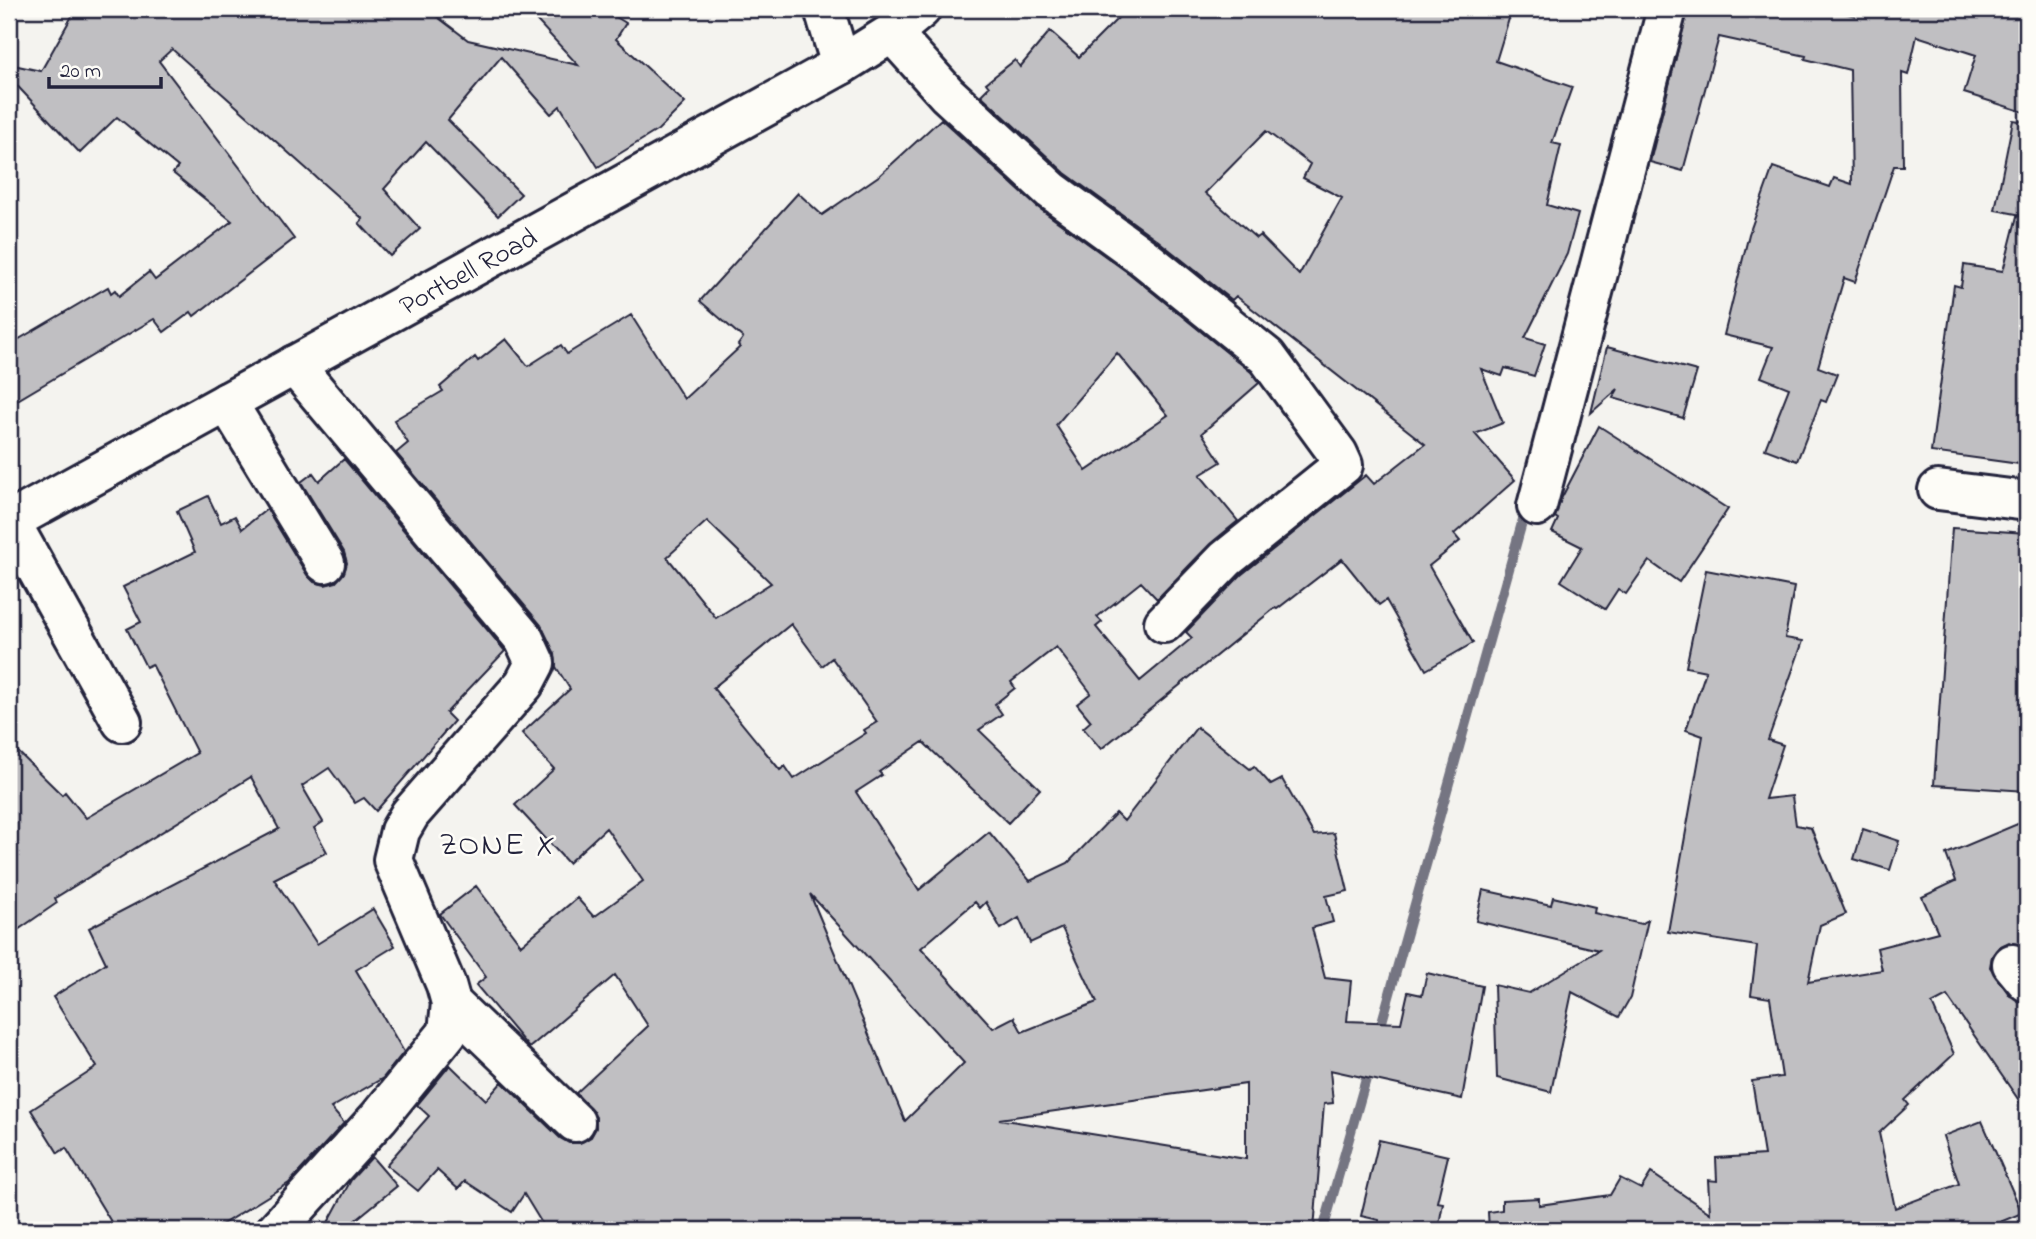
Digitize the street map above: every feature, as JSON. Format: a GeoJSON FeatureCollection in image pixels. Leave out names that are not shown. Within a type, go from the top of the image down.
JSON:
{"type":"FeatureCollection","features":[{"type":"Feature","properties":{"kind":"street"},"geometry":{"type":"LineString","coordinates":[[824,9],[841,65]]}},
{"type":"Feature","properties":{"kind":"street","name":"Portbell Road"},"geometry":{"type":"LineString","coordinates":[[9,522],[841,65],[892,33],[921,9]]}},
{"type":"Feature","properties":{"kind":"street"},"geometry":{"type":"LineString","coordinates":[[1537,506],[1667,9]]}},
{"type":"Feature","properties":{"kind":"street"},"geometry":{"type":"LineString","coordinates":[[892,33],[947,94],[1051,190],[1143,257],[1267,357],[1338,454],[1343,465],[1226,559],[1164,623]]}},
{"type":"Feature","properties":{"kind":"street"},"geometry":{"type":"LineString","coordinates":[[294,365],[524,639],[535,663],[524,684],[410,814],[400,831],[393,860],[451,1003],[575,1122]]}},
{"type":"Feature","properties":{"kind":"street"},"geometry":{"type":"LineString","coordinates":[[227,402],[325,563]]}},
{"type":"Feature","properties":{"kind":"street"},"geometry":{"type":"LineString","coordinates":[[1938,490],[2027,501]]}},
{"type":"Feature","properties":{"kind":"street"},"geometry":{"type":"LineString","coordinates":[[9,522],[122,722]]}},
{"type":"Feature","properties":{"kind":"street"},"geometry":{"type":"LineString","coordinates":[[276,1230],[379,1117],[448,1032],[451,1003]]}},
{"type":"Feature","properties":{"kind":"building"},"geometry":{"type":"Polygon","coordinates":[[[76,9],[427,9],[468,40],[578,65],[526,9],[603,9],[626,23],[616,39],[685,103],[658,130],[598,167],[560,106],[551,114],[501,57],[448,120],[521,194],[498,216],[426,142],[384,189],[420,229],[390,256],[359,223],[363,219],[172,49],[159,61],[294,239],[194,316],[191,312],[164,332],[154,319],[9,405],[9,345],[108,287],[111,293],[115,290],[119,296],[149,272],[155,280],[232,221],[173,173],[178,167],[117,117],[80,153],[9,77],[9,64],[41,71],[76,9]]]}},
{"type":"Feature","properties":{"kind":"building"},"geometry":{"type":"Polygon","coordinates":[[[1127,9],[1512,9],[1496,61],[1572,87],[1552,143],[1561,145],[1547,205],[1578,214],[1567,254],[1525,338],[1545,344],[1534,376],[1505,368],[1502,376],[1481,369],[1503,423],[1475,434],[1515,480],[1454,534],[1460,541],[1429,566],[1473,643],[1426,670],[1386,600],[1379,605],[1342,559],[1275,608],[1101,749],[1083,728],[1091,721],[1077,704],[1091,693],[1056,647],[1011,682],[1015,688],[995,704],[1002,714],[979,730],[1040,789],[1008,823],[923,742],[879,772],[882,775],[856,792],[919,890],[989,832],[1030,881],[1068,863],[1116,813],[1124,821],[1197,727],[1250,769],[1254,766],[1271,785],[1282,779],[1314,835],[1334,833],[1348,891],[1326,896],[1333,922],[1312,928],[1325,978],[1351,981],[1347,1021],[1401,1023],[1408,992],[1422,995],[1427,973],[1482,986],[1462,1099],[1330,1070],[1333,1103],[1324,1104],[1314,1230],[546,1230],[524,1194],[512,1212],[465,1181],[458,1189],[437,1170],[418,1191],[386,1165],[429,1116],[417,1105],[450,1065],[486,1100],[502,1082],[560,1138],[569,1143],[580,1143],[591,1137],[596,1128],[596,1117],[576,1093],[648,1026],[615,975],[529,1048],[476,985],[486,977],[440,914],[476,886],[521,945],[577,898],[594,917],[643,881],[606,828],[568,863],[515,805],[554,769],[522,733],[570,689],[556,667],[555,654],[541,625],[396,453],[408,443],[394,420],[443,391],[440,387],[475,357],[478,361],[506,339],[528,366],[561,345],[567,354],[631,315],[684,399],[740,347],[738,345],[743,338],[700,301],[798,193],[822,215],[880,175],[941,119],[1036,206],[1130,274],[1251,372],[1259,383],[1202,433],[1221,462],[1200,475],[1238,521],[1210,544],[1157,599],[1141,582],[1097,617],[1102,622],[1096,627],[1140,681],[1192,638],[1186,632],[1241,575],[1366,475],[1374,484],[1425,444],[1236,296],[1232,300],[1156,239],[1065,173],[981,95],[989,87],[986,83],[1015,60],[1020,67],[1050,31],[1079,57],[1127,9]],[[1266,131],[1205,193],[1256,238],[1260,235],[1299,275],[1342,198],[1303,178],[1310,164],[1266,131]],[[1117,353],[1056,425],[1086,471],[1168,415],[1117,353]],[[707,521],[667,557],[716,618],[771,583],[707,521]],[[791,624],[713,688],[780,770],[785,766],[794,779],[866,733],[864,730],[877,722],[832,658],[822,666],[791,624]],[[810,894],[905,1121],[964,1063],[810,894]],[[975,902],[921,948],[993,1028],[1014,1017],[1022,1032],[1097,1002],[1062,928],[1030,943],[1019,918],[1001,929],[986,902],[980,908],[975,902]],[[1246,1084],[999,1119],[1246,1159],[1246,1084]]]}},
{"type":"Feature","properties":{"kind":"building"},"geometry":{"type":"Polygon","coordinates":[[[1688,9],[1829,9],[1855,16],[1854,9],[2027,9],[2027,113],[1964,93],[1976,55],[1917,36],[1908,75],[1902,73],[1903,166],[1894,166],[1855,282],[1844,278],[1818,367],[1837,374],[1826,402],[1821,400],[1797,461],[1765,449],[1789,388],[1761,377],[1773,347],[1724,335],[1749,234],[1773,167],[1830,187],[1834,178],[1852,184],[1850,70],[1805,59],[1806,56],[1719,37],[1683,171],[1650,162],[1688,9]]]}},
{"type":"Feature","properties":{"kind":"building"},"geometry":{"type":"Polygon","coordinates":[[[2013,120],[2027,122],[2027,216],[1995,210],[2013,120]]]}},
{"type":"Feature","properties":{"kind":"building"},"geometry":{"type":"Polygon","coordinates":[[[2017,216],[2027,217],[2027,465],[1931,452],[1954,285],[1961,287],[1964,265],[2003,271],[2017,216]]]}},
{"type":"Feature","properties":{"kind":"building"},"geometry":{"type":"Polygon","coordinates":[[[1607,347],[1697,371],[1683,418],[1613,398],[1618,389],[1591,413],[1607,347]]]}},
{"type":"Feature","properties":{"kind":"building"},"geometry":{"type":"Polygon","coordinates":[[[1599,426],[1728,509],[1679,582],[1649,561],[1626,594],[1618,589],[1605,609],[1561,581],[1582,547],[1552,532],[1558,519],[1555,517],[1561,499],[1599,426]]]}},
{"type":"Feature","properties":{"kind":"building"},"geometry":{"type":"Polygon","coordinates":[[[344,459],[505,651],[446,713],[454,721],[376,811],[364,798],[355,803],[329,768],[302,786],[323,822],[314,828],[327,852],[274,879],[317,944],[373,909],[395,946],[356,970],[404,1052],[383,1078],[331,1108],[344,1123],[289,1183],[213,1230],[116,1230],[66,1148],[58,1153],[31,1110],[97,1067],[53,997],[106,963],[89,928],[279,829],[251,777],[55,898],[57,903],[9,936],[9,743],[62,795],[65,792],[86,818],[197,753],[152,664],[146,667],[127,629],[141,622],[123,587],[195,552],[177,511],[208,496],[221,523],[235,516],[242,529],[267,509],[307,575],[314,582],[325,585],[336,582],[344,573],[347,563],[344,552],[301,482],[313,473],[319,481],[344,459]]]}},
{"type":"Feature","properties":{"kind":"building"},"geometry":{"type":"Polygon","coordinates":[[[1952,528],[2027,533],[2027,791],[1934,785],[1952,528]]]}},
{"type":"Feature","properties":{"kind":"building"},"geometry":{"type":"Polygon","coordinates":[[[1706,570],[1794,587],[1785,638],[1803,641],[1768,740],[1783,745],[1765,799],[1792,796],[1796,825],[1811,828],[1846,914],[1820,925],[1808,982],[1882,970],[1877,948],[1938,932],[1922,897],[1956,881],[1946,854],[2027,820],[2027,949],[2009,942],[1999,947],[1992,956],[1990,967],[2010,996],[2027,1003],[2027,1112],[1947,996],[1932,1004],[1954,1054],[1905,1100],[1909,1105],[1879,1133],[1895,1208],[1959,1184],[1943,1136],[1982,1121],[2022,1213],[1981,1230],[1489,1230],[1488,1212],[1502,1210],[1502,1200],[1539,1198],[1539,1205],[1610,1195],[1620,1178],[1641,1189],[1651,1173],[1710,1213],[1708,1180],[1717,1181],[1716,1158],[1764,1155],[1752,1081],[1782,1077],[1770,998],[1751,995],[1757,946],[1668,932],[1703,736],[1686,730],[1706,671],[1686,667],[1706,570]]]}},
{"type":"Feature","properties":{"kind":"building"},"geometry":{"type":"Polygon","coordinates":[[[1863,829],[1899,841],[1890,870],[1854,859],[1863,829]]]}},
{"type":"Feature","properties":{"kind":"building"},"geometry":{"type":"Polygon","coordinates":[[[1483,890],[1551,905],[1553,897],[1595,907],[1594,913],[1641,924],[1648,920],[1630,998],[1619,1017],[1572,992],[1551,1092],[1497,1078],[1494,985],[1529,993],[1599,950],[1476,921],[1483,890]]]}},
{"type":"Feature","properties":{"kind":"building"},"geometry":{"type":"Polygon","coordinates":[[[1379,1140],[1448,1156],[1437,1202],[1443,1203],[1438,1230],[1379,1230],[1379,1220],[1361,1216],[1379,1140]]]}},
{"type":"Feature","properties":{"kind":"building"},"geometry":{"type":"Polygon","coordinates":[[[372,1157],[397,1186],[343,1230],[324,1230],[351,1180],[372,1157]]]}},
{"type":"Feature","properties":{"kind":"waterway"},"geometry":{"type":"LineString","coordinates":[[1378,1036],[1527,505]]}},
{"type":"Feature","properties":{"kind":"waterway"},"geometry":{"type":"LineString","coordinates":[[1323,1230],[1370,1065]]}},
{"type":"Feature","properties":{"kind":"district","name":"ZONE X"},"geometry":{"type":"Point","coordinates":[498,843]}}]}
